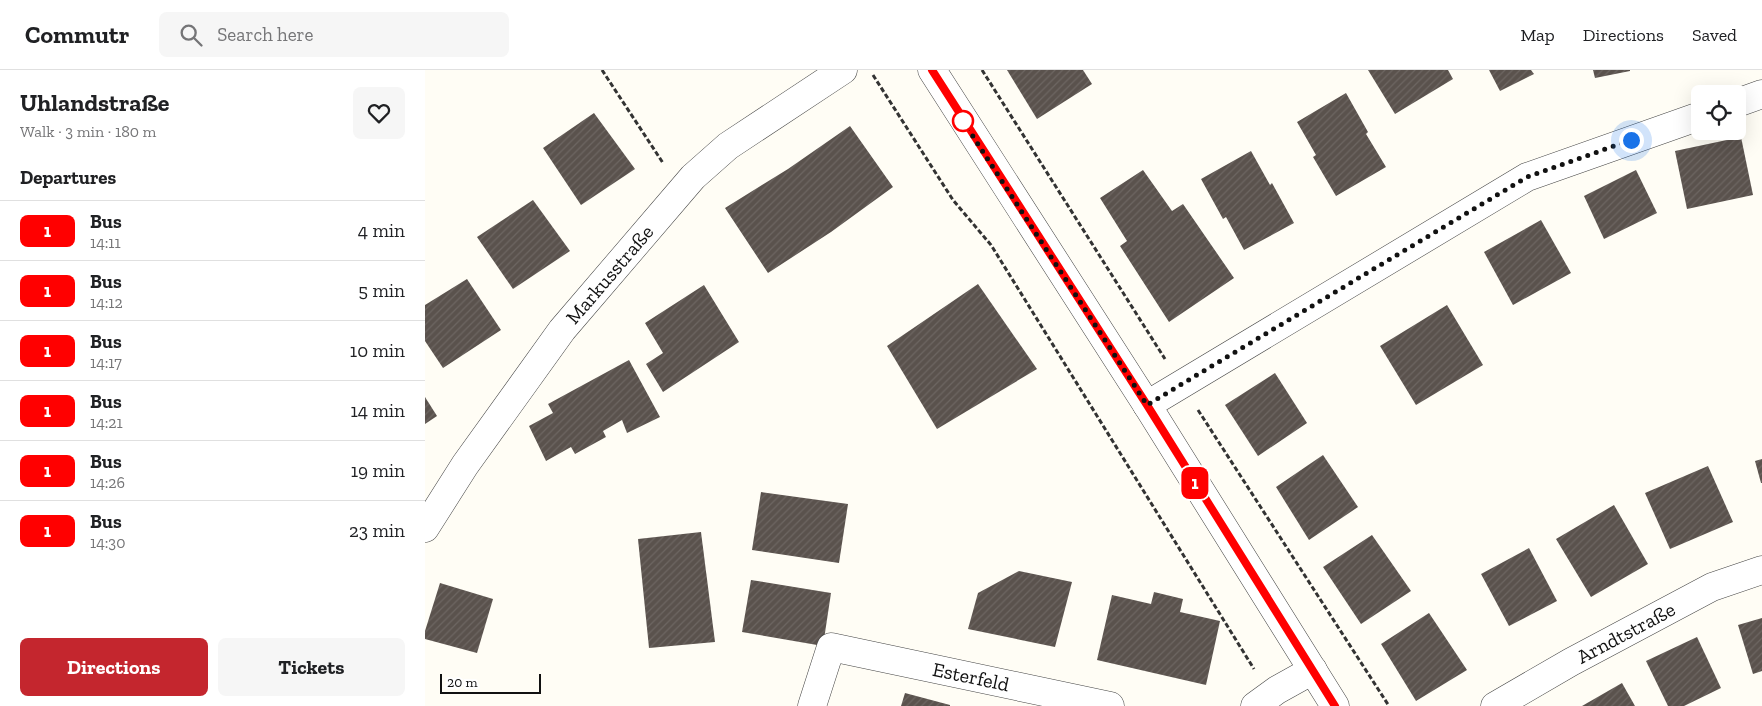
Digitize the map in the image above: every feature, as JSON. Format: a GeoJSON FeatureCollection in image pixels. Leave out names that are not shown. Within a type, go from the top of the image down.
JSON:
{"type":"FeatureCollection","features":[{"type":"Feature","properties":{"kind":"street","name":"Markusstraße"},"geometry":{"type":"LineString","coordinates":[[425,528],[465,465],[562,330],[693,177],[728,146],[843,70]]}},
{"type":"Feature","properties":{"kind":"street"},"geometry":{"type":"LineString","coordinates":[[932,70],[1147,405],[1335,706]]}},
{"type":"Feature","properties":{"kind":"street"},"geometry":{"type":"LineString","coordinates":[[1746,99],[1762,94]]}},
{"type":"Feature","properties":{"kind":"street"},"geometry":{"type":"LineString","coordinates":[[1147,405],[1527,177],[1691,119]]}},
{"type":"Feature","properties":{"kind":"street","name":"Arndtstraße"},"geometry":{"type":"LineString","coordinates":[[1495,706],[1571,662],[1712,587],[1762,570]]}},
{"type":"Feature","properties":{"kind":"street","name":"Esterfeld"},"geometry":{"type":"LineString","coordinates":[[812,706],[831,647],[1111,706]]}},
{"type":"Feature","properties":{"kind":"street"},"geometry":{"type":"LineString","coordinates":[[1263,701],[1313,670]]}},
{"type":"Feature","properties":{"kind":"path"},"geometry":{"type":"LineString","coordinates":[[602,70],[682,191]]}},
{"type":"Feature","properties":{"kind":"path"},"geometry":{"type":"LineString","coordinates":[[870,70],[953,200],[991,245],[1263,701]]}},
{"type":"Feature","properties":{"kind":"building"},"geometry":{"type":"Polygon","coordinates":[[[1007,70],[1083,70],[1092,84],[1037,119],[1007,70]]]}},
{"type":"Feature","properties":{"kind":"building"},"geometry":{"type":"Polygon","coordinates":[[[1368,70],[1448,70],[1453,79],[1395,114],[1368,70]]]}},
{"type":"Feature","properties":{"kind":"building"},"geometry":{"type":"Polygon","coordinates":[[[1489,70],[1531,70],[1534,74],[1500,91],[1489,70]]]}},
{"type":"Feature","properties":{"kind":"building"},"geometry":{"type":"Polygon","coordinates":[[[1593,70],[1630,70],[1630,71],[1595,78],[1593,70]]]}},
{"type":"Feature","properties":{"kind":"building"},"geometry":{"type":"Polygon","coordinates":[[[1346,93],[1368,132],[1366,134],[1386,167],[1336,196],[1313,157],[1316,155],[1297,122],[1346,93]]]}},
{"type":"Feature","properties":{"kind":"building"},"geometry":{"type":"Polygon","coordinates":[[[594,113],[635,169],[581,205],[543,148],[594,113]]]}},
{"type":"Feature","properties":{"kind":"building"},"geometry":{"type":"Polygon","coordinates":[[[850,126],[893,187],[831,232],[768,273],[725,208],[788,169],[850,126]]]}},
{"type":"Feature","properties":{"kind":"building"},"geometry":{"type":"Polygon","coordinates":[[[1727,140],[1742,140],[1753,195],[1687,209],[1675,151],[1727,140]]]}},
{"type":"Feature","properties":{"kind":"building"},"geometry":{"type":"Polygon","coordinates":[[[1251,151],[1270,185],[1272,183],[1294,223],[1244,250],[1226,217],[1223,219],[1201,179],[1251,151]]]}},
{"type":"Feature","properties":{"kind":"building"},"geometry":{"type":"Polygon","coordinates":[[[1143,170],[1172,211],[1183,204],[1234,278],[1169,322],[1120,246],[1127,241],[1100,198],[1143,170]]]}},
{"type":"Feature","properties":{"kind":"building"},"geometry":{"type":"Polygon","coordinates":[[[1636,170],[1657,213],[1604,239],[1584,196],[1636,170]]]}},
{"type":"Feature","properties":{"kind":"building"},"geometry":{"type":"Polygon","coordinates":[[[533,200],[570,251],[513,289],[477,237],[533,200]]]}},
{"type":"Feature","properties":{"kind":"building"},"geometry":{"type":"Polygon","coordinates":[[[1541,220],[1571,273],[1513,305],[1484,252],[1541,220]]]}},
{"type":"Feature","properties":{"kind":"building"},"geometry":{"type":"Polygon","coordinates":[[[467,279],[501,330],[443,368],[425,341],[425,305],[467,279]]]}},
{"type":"Feature","properties":{"kind":"building"},"geometry":{"type":"Polygon","coordinates":[[[978,284],[1037,369],[937,429],[887,346],[978,284]]]}},
{"type":"Feature","properties":{"kind":"building"},"geometry":{"type":"Polygon","coordinates":[[[704,285],[739,342],[663,392],[646,364],[663,353],[645,323],[704,285]]]}},
{"type":"Feature","properties":{"kind":"building"},"geometry":{"type":"Polygon","coordinates":[[[1447,305],[1483,365],[1416,405],[1380,346],[1447,305]]]}},
{"type":"Feature","properties":{"kind":"building"},"geometry":{"type":"Polygon","coordinates":[[[629,360],[660,417],[627,433],[622,420],[603,431],[606,437],[575,454],[571,447],[546,461],[529,426],[553,413],[548,404],[629,360]]]}},
{"type":"Feature","properties":{"kind":"building"},"geometry":{"type":"Polygon","coordinates":[[[1275,373],[1307,423],[1258,456],[1225,405],[1275,373]]]}},
{"type":"Feature","properties":{"kind":"building"},"geometry":{"type":"Polygon","coordinates":[[[425,397],[437,416],[425,424],[425,397]]]}},
{"type":"Feature","properties":{"kind":"building"},"geometry":{"type":"Polygon","coordinates":[[[1323,455],[1358,507],[1309,540],[1276,487],[1323,455]]]}},
{"type":"Feature","properties":{"kind":"building"},"geometry":{"type":"Polygon","coordinates":[[[1762,459],[1762,483],[1761,483],[1755,461],[1762,459]]]}},
{"type":"Feature","properties":{"kind":"building"},"geometry":{"type":"Polygon","coordinates":[[[1708,466],[1733,522],[1670,549],[1645,493],[1708,466]]]}},
{"type":"Feature","properties":{"kind":"building"},"geometry":{"type":"Polygon","coordinates":[[[761,492],[848,504],[839,563],[752,550],[761,492]]]}},
{"type":"Feature","properties":{"kind":"building"},"geometry":{"type":"Polygon","coordinates":[[[1614,505],[1648,564],[1591,597],[1556,539],[1614,505]]]}},
{"type":"Feature","properties":{"kind":"building"},"geometry":{"type":"Polygon","coordinates":[[[701,532],[715,642],[649,648],[638,539],[701,532]]]}},
{"type":"Feature","properties":{"kind":"building"},"geometry":{"type":"Polygon","coordinates":[[[1372,535],[1411,591],[1361,624],[1323,567],[1372,535]]]}},
{"type":"Feature","properties":{"kind":"building"},"geometry":{"type":"Polygon","coordinates":[[[1529,548],[1557,601],[1509,626],[1481,574],[1529,548]]]}},
{"type":"Feature","properties":{"kind":"building"},"geometry":{"type":"Polygon","coordinates":[[[1019,571],[1072,582],[1055,647],[968,629],[978,593],[1019,571]]]}},
{"type":"Feature","properties":{"kind":"building"},"geometry":{"type":"Polygon","coordinates":[[[751,580],[831,593],[823,646],[742,632],[751,580]]]}},
{"type":"Feature","properties":{"kind":"building"},"geometry":{"type":"Polygon","coordinates":[[[440,583],[493,599],[477,653],[425,639],[425,631],[440,583]]]}},
{"type":"Feature","properties":{"kind":"building"},"geometry":{"type":"Polygon","coordinates":[[[1154,592],[1183,599],[1180,612],[1220,621],[1206,685],[1097,660],[1112,595],[1151,604],[1154,592]]]}},
{"type":"Feature","properties":{"kind":"building"},"geometry":{"type":"Polygon","coordinates":[[[1429,613],[1467,670],[1416,701],[1381,644],[1429,613]]]}},
{"type":"Feature","properties":{"kind":"building"},"geometry":{"type":"Polygon","coordinates":[[[1762,618],[1762,671],[1753,674],[1738,625],[1762,618]]]}},
{"type":"Feature","properties":{"kind":"building"},"geometry":{"type":"Polygon","coordinates":[[[1697,637],[1721,688],[1684,706],[1668,706],[1646,661],[1697,637]]]}},
{"type":"Feature","properties":{"kind":"building"},"geometry":{"type":"Polygon","coordinates":[[[1622,683],[1635,706],[1582,706],[1622,683]]]}},
{"type":"Feature","properties":{"kind":"building"},"geometry":{"type":"Polygon","coordinates":[[[905,693],[950,705],[950,706],[901,706],[905,693]]]}},
{"type":"Feature","properties":{"kind":"bus line","name":"1"},"geometry":{"type":"LineString","coordinates":[[932,70],[1147,405],[1335,706]]}},
{"type":"Feature","properties":{"kind":"route"},"geometry":{"type":"LineString","coordinates":[[963,121],[1147,405],[1527,177],[1631,140]]}}]}
